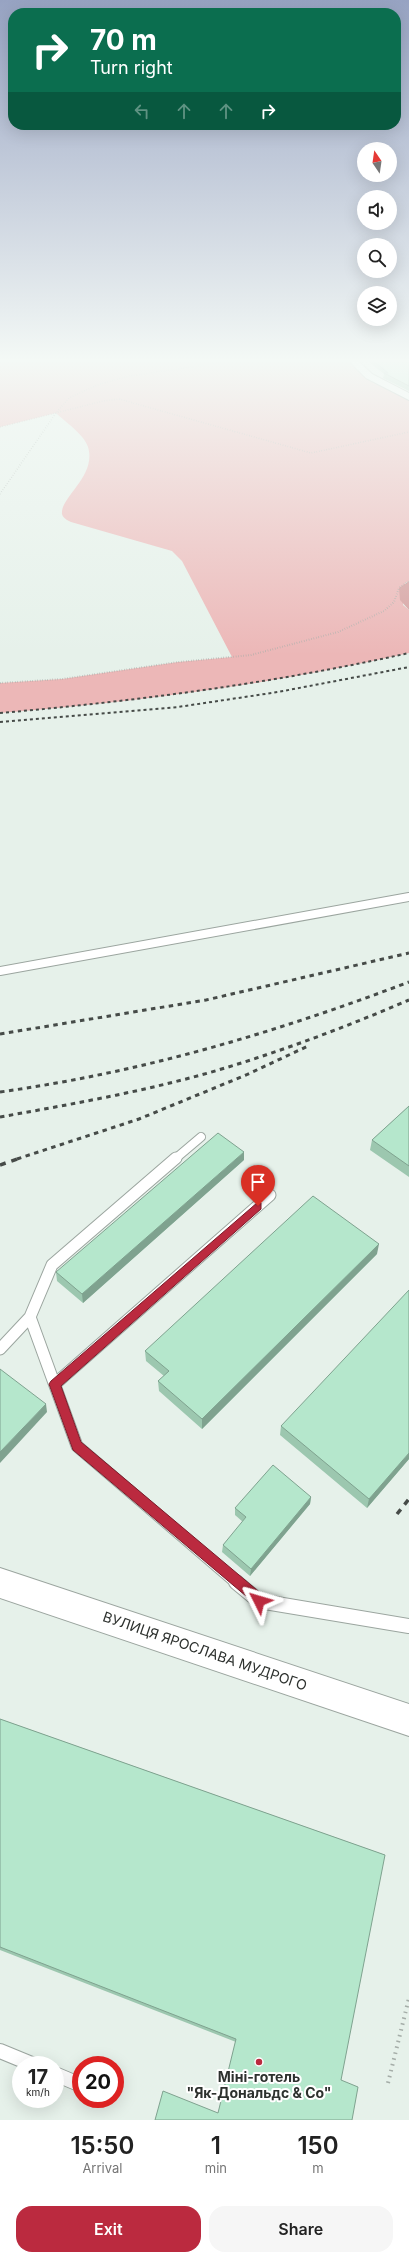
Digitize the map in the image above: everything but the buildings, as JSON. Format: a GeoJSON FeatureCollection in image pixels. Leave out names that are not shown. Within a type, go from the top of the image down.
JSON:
{"type":"FeatureCollection","features":[{"type":"Feature","properties":{"kind":"street","name":"ВУЛИЦЯ ЯРОСЛАВА МУДРОГО"},"geometry":{"type":"LineString","coordinates":[[0,1583],[409,1720]]}},
{"type":"Feature","properties":{"kind":"lane"},"geometry":{"type":"LineString","coordinates":[[0,971],[351,909],[409,897]]}},
{"type":"Feature","properties":{"kind":"lane"},"geometry":{"type":"LineString","coordinates":[[0,1349],[30,1317],[52,1266],[201,1137]]}},
{"type":"Feature","properties":{"kind":"lane"},"geometry":{"type":"LineString","coordinates":[[55,1384],[270,1196]]}},
{"type":"Feature","properties":{"kind":"lane"},"geometry":{"type":"LineString","coordinates":[[30,1317],[77,1446],[259,1601],[409,1626]]}},
{"type":"Feature","properties":{"kind":"lane"},"geometry":{"type":"LineString","coordinates":[[0,2050],[14,2056]]}},
{"type":"Feature","properties":{"kind":"path"},"geometry":{"type":"LineString","coordinates":[[0,494],[26,457]]}},
{"type":"Feature","properties":{"kind":"path"},"geometry":{"type":"LineString","coordinates":[[0,683],[62,679],[178,662],[258,653],[338,632],[384,611],[394,602],[399,588],[409,581]]}},
{"type":"Feature","properties":{"kind":"path"},"geometry":{"type":"LineString","coordinates":[[388,2083],[409,1998]]}},
{"type":"Feature","properties":{"kind":"shaded area"},"geometry":{"type":"Polygon","coordinates":[[[409,457],[409,581],[405,583],[403,605],[409,610],[409,653],[257,683],[52,709],[0,713],[0,683],[62,679],[178,662],[232,657],[182,561],[172,551],[71,522],[63,517],[63,507],[66,500],[83,476],[89,458],[409,457]]]}},
{"type":"Feature","properties":{"kind":"shaded area"},"geometry":{"type":"Polygon","coordinates":[[[409,581],[409,610],[400,600],[399,588],[409,581]]]}},
{"type":"Feature","properties":{"kind":"railway"},"geometry":{"type":"LineString","coordinates":[[0,713],[103,703],[206,690],[358,664],[409,653]]}},
{"type":"Feature","properties":{"kind":"railway"},"geometry":{"type":"LineString","coordinates":[[0,722],[178,707],[278,692],[409,667]]}},
{"type":"Feature","properties":{"kind":"railway"},"geometry":{"type":"LineString","coordinates":[[0,1034],[206,1000],[409,953]]}},
{"type":"Feature","properties":{"kind":"railway"},"geometry":{"type":"LineString","coordinates":[[0,1092],[105,1074],[208,1049],[308,1018],[409,982]]}},
{"type":"Feature","properties":{"kind":"railway"},"geometry":{"type":"LineString","coordinates":[[0,1117],[126,1093],[201,1075],[306,1041],[409,1000]]}},
{"type":"Feature","properties":{"kind":"railway"},"geometry":{"type":"LineString","coordinates":[[19,1158],[139,1119],[246,1075],[308,1046]]}},
{"type":"Feature","properties":{"kind":"railway"},"geometry":{"type":"LineString","coordinates":[[0,1165],[19,1158]]}},
{"type":"Feature","properties":{"kind":"railway"},"geometry":{"type":"LineString","coordinates":[[397,1514],[409,1499]]}},
{"type":"Feature","properties":{"kind":"place","name":"Міні-готель \"Як-Дональдс & Co\""},"geometry":{"type":"Point","coordinates":[259,2062]}},
{"type":"Feature","properties":{"kind":"route"},"geometry":{"type":"LineString","coordinates":[[258,1206],[55,1384],[77,1446],[259,1601]]}}]}
